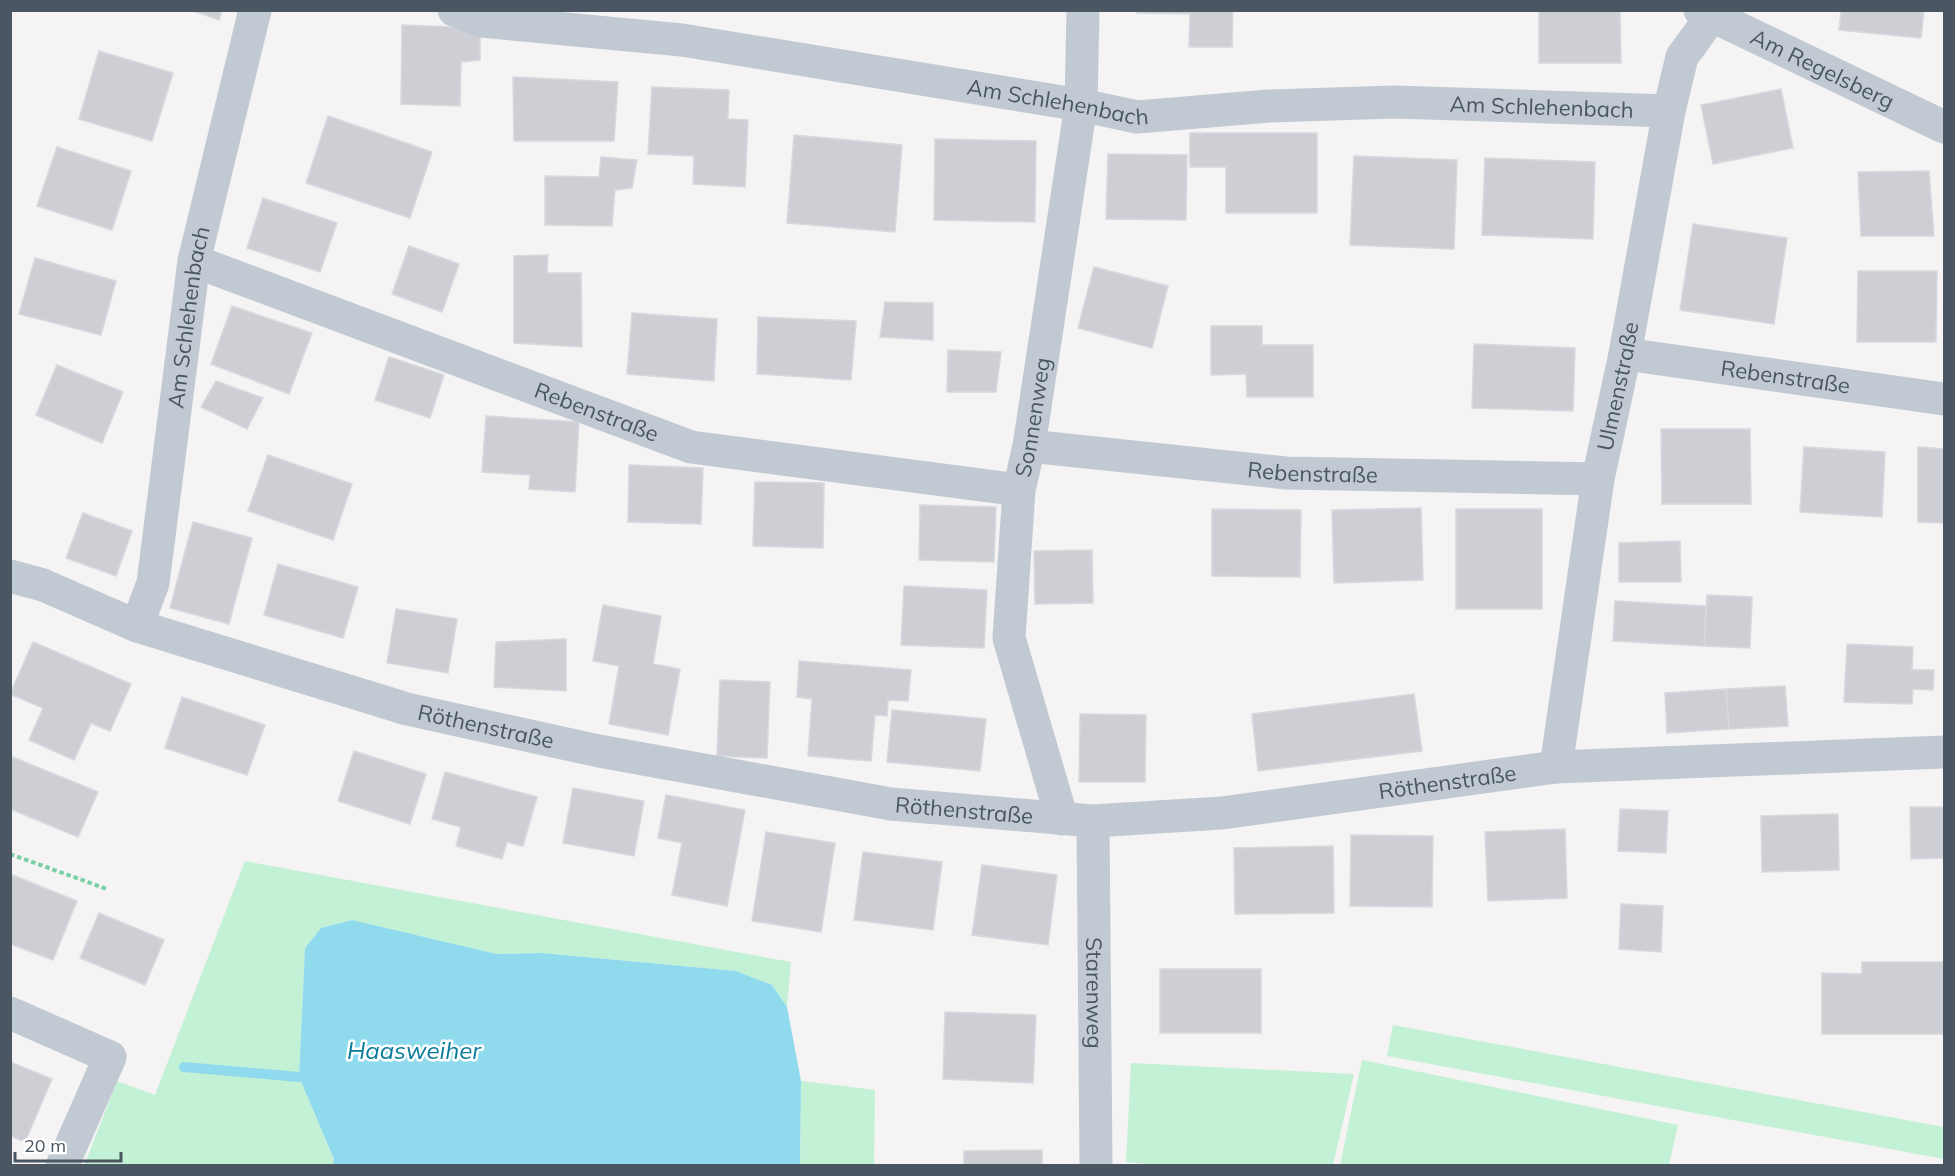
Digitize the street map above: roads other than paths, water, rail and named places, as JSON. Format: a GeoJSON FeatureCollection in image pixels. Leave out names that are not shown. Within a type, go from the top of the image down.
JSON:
{"type":"FeatureCollection","features":[{"type":"Feature","properties":{"kind":"street","name":"Am Schlehenbach"},"geometry":{"type":"LineString","coordinates":[[137,627],[153,583],[194,261],[255,10]]}},
{"type":"Feature","properties":{"kind":"street","name":"Am Schlehenbach"},"geometry":{"type":"LineString","coordinates":[[454,10],[481,21],[682,40],[1081,105],[1137,117],[1269,106],[1395,102],[1669,111]]}},
{"type":"Feature","properties":{"kind":"street","name":"Sonnenweg"},"geometry":{"type":"LineString","coordinates":[[1077,820],[1010,638],[1019,490],[1029,446],[1081,105],[1083,10]]}},
{"type":"Feature","properties":{"kind":"street","name":"Ulmenstraße"},"geometry":{"type":"LineString","coordinates":[[1556,766],[1598,479],[1625,354],[1669,111],[1682,57],[1706,14]]}},
{"type":"Feature","properties":{"kind":"street","name":"Am Regelsberg"},"geometry":{"type":"LineString","coordinates":[[1706,14],[1944,127]]}},
{"type":"Feature","properties":{"kind":"street","name":"Rebenstraße"},"geometry":{"type":"LineString","coordinates":[[194,261],[691,447],[1019,490]]}},
{"type":"Feature","properties":{"kind":"street","name":"Rebenstraße"},"geometry":{"type":"LineString","coordinates":[[1625,354],[1944,399]]}},
{"type":"Feature","properties":{"kind":"street","name":"Rebenstraße"},"geometry":{"type":"LineString","coordinates":[[1029,446],[1286,473],[1598,479]]}},
{"type":"Feature","properties":{"kind":"street","name":"Röthenstraße"},"geometry":{"type":"LineString","coordinates":[[10,576],[43,585],[137,627],[407,709],[599,751],[891,804],[1077,820],[1222,813],[1556,766],[1944,752]]}},
{"type":"Feature","properties":{"kind":"street"},"geometry":{"type":"LineString","coordinates":[[10,600],[43,585]]}},
{"type":"Feature","properties":{"kind":"street","name":"Starenweg"},"geometry":{"type":"LineString","coordinates":[[1077,820],[1096,1166]]}},
{"type":"Feature","properties":{"kind":"street"},"geometry":{"type":"LineString","coordinates":[[10,1013],[110,1057],[62,1166]]}},
{"type":"Feature","properties":{"kind":"water","name":"Haasweiher"},"geometry":{"type":"Polygon","coordinates":[[[352,920],[497,954],[542,953],[736,971],[772,985],[787,1007],[801,1081],[800,1165],[333,1165],[334,1159],[299,1077],[305,948],[321,928],[352,920]]]}},
{"type":"Feature","properties":{"kind":"waterway"},"geometry":{"type":"LineString","coordinates":[[184,1067],[299,1077]]}}]}
